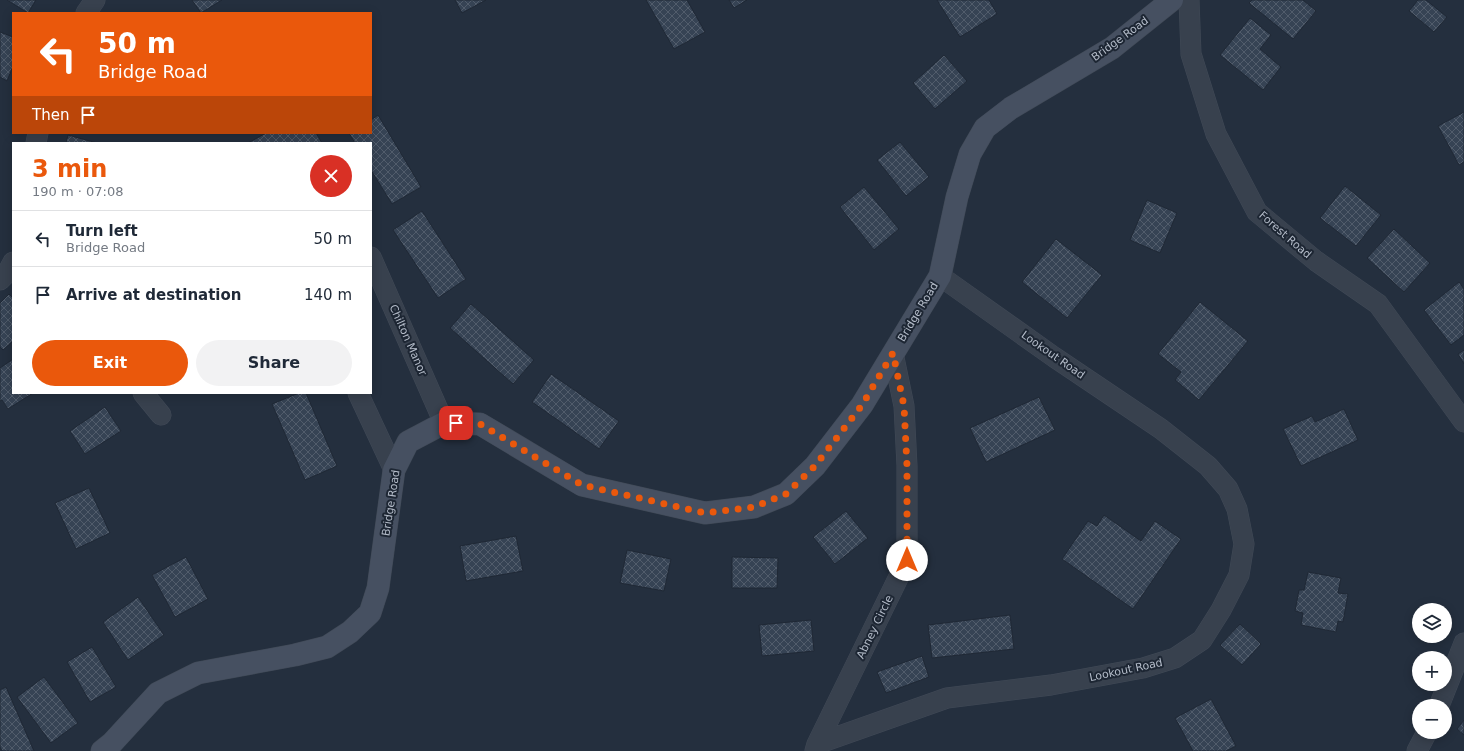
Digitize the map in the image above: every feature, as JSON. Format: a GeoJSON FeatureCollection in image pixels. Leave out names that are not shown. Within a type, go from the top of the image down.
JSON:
{"type":"FeatureCollection","features":[{"type":"Feature","properties":{"kind":"street"},"geometry":{"type":"LineString","coordinates":[[87,12],[95,0]]}},
{"type":"Feature","properties":{"kind":"street","name":"Bridge Road"},"geometry":{"type":"LineString","coordinates":[[102,751],[112,743],[158,693],[198,673],[295,655],[327,647],[350,632],[370,613],[378,588],[394,470],[408,442],[444,423],[480,424],[582,485],[705,513],[754,507],[786,494],[815,466],[862,405],[940,276],[957,197],[970,154],[985,128],[1011,108],[1112,48],[1172,0]]}},
{"type":"Feature","properties":{"kind":"street","name":"Forest Road"},"geometry":{"type":"LineString","coordinates":[[1189,0],[1191,54],[1216,134],[1257,212],[1316,262],[1378,304],[1464,422]]}},
{"type":"Feature","properties":{"kind":"street","name":"Chilton Manor"},"geometry":{"type":"LineString","coordinates":[[372,259],[444,423]]}},
{"type":"Feature","properties":{"kind":"street"},"geometry":{"type":"LineString","coordinates":[[0,280],[12,264]]}},
{"type":"Feature","properties":{"kind":"street","name":"Lookout Road"},"geometry":{"type":"LineString","coordinates":[[816,748],[948,698],[1051,685],[1143,668],[1175,658],[1202,640],[1221,610],[1239,575],[1244,544],[1237,508],[1228,490],[1208,466],[1161,429],[1054,357],[940,276]]}},
{"type":"Feature","properties":{"kind":"street","name":"Abney Circle"},"geometry":{"type":"LineString","coordinates":[[816,748],[907,560],[907,466],[904,406],[893,353]]}},
{"type":"Feature","properties":{"kind":"street"},"geometry":{"type":"LineString","coordinates":[[144,394],[161,415]]}},
{"type":"Feature","properties":{"kind":"street"},"geometry":{"type":"LineString","coordinates":[[358,394],[394,470]]}},
{"type":"Feature","properties":{"kind":"street"},"geometry":{"type":"LineString","coordinates":[[1442,699],[1464,643]]}},
{"type":"Feature","properties":{"kind":"street"},"geometry":{"type":"LineString","coordinates":[[1417,751],[1423,739]]}},
{"type":"Feature","properties":{"kind":"building"},"geometry":{"type":"Polygon","coordinates":[[[7,0],[36,0],[29,12],[7,0]]]}},
{"type":"Feature","properties":{"kind":"building"},"geometry":{"type":"Polygon","coordinates":[[[192,0],[222,0],[203,12],[200,12],[192,0]]]}},
{"type":"Feature","properties":{"kind":"building"},"geometry":{"type":"Polygon","coordinates":[[[455,0],[486,0],[462,13],[455,0]]]}},
{"type":"Feature","properties":{"kind":"building"},"geometry":{"type":"Polygon","coordinates":[[[646,0],[687,0],[705,32],[674,49],[646,0]]]}},
{"type":"Feature","properties":{"kind":"building"},"geometry":{"type":"Polygon","coordinates":[[[729,0],[747,0],[734,8],[729,0]]]}},
{"type":"Feature","properties":{"kind":"building"},"geometry":{"type":"Polygon","coordinates":[[[937,0],[989,0],[997,14],[960,37],[937,0]]]}},
{"type":"Feature","properties":{"kind":"building"},"geometry":{"type":"Polygon","coordinates":[[[1252,0],[1303,0],[1316,11],[1293,39],[1249,3],[1252,0]]]}},
{"type":"Feature","properties":{"kind":"building"},"geometry":{"type":"Polygon","coordinates":[[[1418,0],[1426,0],[1447,17],[1434,32],[1409,11],[1418,0]]]}},
{"type":"Feature","properties":{"kind":"building"},"geometry":{"type":"Polygon","coordinates":[[[1250,18],[1271,35],[1260,49],[1281,67],[1263,90],[1220,55],[1250,18]]]}},
{"type":"Feature","properties":{"kind":"building"},"geometry":{"type":"Polygon","coordinates":[[[0,32],[12,37],[12,68],[7,81],[0,77],[0,32]]]}},
{"type":"Feature","properties":{"kind":"building"},"geometry":{"type":"Polygon","coordinates":[[[944,55],[967,81],[935,109],[913,83],[944,55]]]}},
{"type":"Feature","properties":{"kind":"building"},"geometry":{"type":"Polygon","coordinates":[[[1464,112],[1464,162],[1459,165],[1438,126],[1464,112]]]}},
{"type":"Feature","properties":{"kind":"building"},"geometry":{"type":"Polygon","coordinates":[[[378,115],[421,187],[392,204],[372,172],[372,142],[354,142],[350,134],[372,134],[372,119],[378,115]]]}},
{"type":"Feature","properties":{"kind":"building"},"geometry":{"type":"Polygon","coordinates":[[[264,134],[317,134],[321,142],[250,142],[264,134]]]}},
{"type":"Feature","properties":{"kind":"building"},"geometry":{"type":"Polygon","coordinates":[[[68,135],[93,142],[66,142],[68,135]]]}},
{"type":"Feature","properties":{"kind":"building"},"geometry":{"type":"Polygon","coordinates":[[[900,142],[929,177],[906,196],[877,160],[900,142]]]}},
{"type":"Feature","properties":{"kind":"building"},"geometry":{"type":"Polygon","coordinates":[[[1345,186],[1381,215],[1356,246],[1320,218],[1345,186]]]}},
{"type":"Feature","properties":{"kind":"building"},"geometry":{"type":"Polygon","coordinates":[[[864,187],[899,229],[874,250],[840,207],[864,187]]]}},
{"type":"Feature","properties":{"kind":"building"},"geometry":{"type":"Polygon","coordinates":[[[1147,200],[1177,213],[1160,253],[1130,240],[1147,200]]]}},
{"type":"Feature","properties":{"kind":"building"},"geometry":{"type":"Polygon","coordinates":[[[422,211],[466,279],[438,298],[393,230],[422,211]]]}},
{"type":"Feature","properties":{"kind":"building"},"geometry":{"type":"Polygon","coordinates":[[[1394,229],[1430,263],[1404,292],[1367,258],[1394,229]]]}},
{"type":"Feature","properties":{"kind":"building"},"geometry":{"type":"Polygon","coordinates":[[[1056,239],[1102,275],[1067,318],[1022,282],[1056,239]]]}},
{"type":"Feature","properties":{"kind":"building"},"geometry":{"type":"Polygon","coordinates":[[[1459,282],[1464,289],[1464,335],[1451,345],[1424,310],[1459,282]]]}},
{"type":"Feature","properties":{"kind":"building"},"geometry":{"type":"Polygon","coordinates":[[[9,294],[12,297],[12,342],[3,350],[0,347],[0,303],[9,294]]]}},
{"type":"Feature","properties":{"kind":"building"},"geometry":{"type":"Polygon","coordinates":[[[1200,302],[1248,341],[1199,400],[1175,380],[1181,372],[1158,354],[1200,302]]]}},
{"type":"Feature","properties":{"kind":"building"},"geometry":{"type":"Polygon","coordinates":[[[471,304],[534,360],[513,384],[450,328],[471,304]]]}},
{"type":"Feature","properties":{"kind":"building"},"geometry":{"type":"Polygon","coordinates":[[[1464,350],[1464,364],[1458,354],[1464,350]]]}},
{"type":"Feature","properties":{"kind":"building"},"geometry":{"type":"Polygon","coordinates":[[[12,360],[12,394],[31,394],[8,409],[2,400],[0,401],[0,368],[12,360]]]}},
{"type":"Feature","properties":{"kind":"building"},"geometry":{"type":"Polygon","coordinates":[[[551,374],[619,421],[599,449],[532,402],[551,374]]]}},
{"type":"Feature","properties":{"kind":"building"},"geometry":{"type":"Polygon","coordinates":[[[297,394],[306,394],[337,466],[305,480],[272,404],[297,394]]]}},
{"type":"Feature","properties":{"kind":"building"},"geometry":{"type":"Polygon","coordinates":[[[1039,397],[1055,430],[986,462],[970,428],[1039,397]]]}},
{"type":"Feature","properties":{"kind":"building"},"geometry":{"type":"Polygon","coordinates":[[[105,407],[121,431],[85,454],[70,431],[105,407]]]}},
{"type":"Feature","properties":{"kind":"building"},"geometry":{"type":"Polygon","coordinates":[[[1344,409],[1358,440],[1301,466],[1283,429],[1312,416],[1315,422],[1344,409]]]}},
{"type":"Feature","properties":{"kind":"building"},"geometry":{"type":"Polygon","coordinates":[[[89,488],[110,533],[76,549],[55,503],[89,488]]]}},
{"type":"Feature","properties":{"kind":"building"},"geometry":{"type":"Polygon","coordinates":[[[846,511],[868,538],[835,564],[813,537],[846,511]]]}},
{"type":"Feature","properties":{"kind":"building"},"geometry":{"type":"Polygon","coordinates":[[[1104,515],[1141,541],[1155,521],[1181,539],[1133,609],[1062,559],[1088,521],[1097,526],[1104,515]]]}},
{"type":"Feature","properties":{"kind":"building"},"geometry":{"type":"Polygon","coordinates":[[[516,536],[523,571],[466,581],[460,546],[516,536]]]}},
{"type":"Feature","properties":{"kind":"building"},"geometry":{"type":"Polygon","coordinates":[[[627,550],[671,559],[664,591],[620,583],[627,550]]]}},
{"type":"Feature","properties":{"kind":"building"},"geometry":{"type":"Polygon","coordinates":[[[186,557],[208,599],[175,617],[152,575],[186,557]]]}},
{"type":"Feature","properties":{"kind":"building"},"geometry":{"type":"Polygon","coordinates":[[[732,557],[778,558],[777,588],[732,588],[732,557]]]}},
{"type":"Feature","properties":{"kind":"building"},"geometry":{"type":"Polygon","coordinates":[[[1308,572],[1341,578],[1338,593],[1348,594],[1343,622],[1338,621],[1336,632],[1301,625],[1303,613],[1295,611],[1299,590],[1304,590],[1308,572]]]}},
{"type":"Feature","properties":{"kind":"building"},"geometry":{"type":"Polygon","coordinates":[[[138,597],[164,635],[128,660],[103,622],[138,597]]]}},
{"type":"Feature","properties":{"kind":"building"},"geometry":{"type":"Polygon","coordinates":[[[1010,615],[1014,649],[932,658],[928,625],[1010,615]]]}},
{"type":"Feature","properties":{"kind":"building"},"geometry":{"type":"Polygon","coordinates":[[[811,620],[814,651],[762,656],[759,625],[811,620]]]}},
{"type":"Feature","properties":{"kind":"building"},"geometry":{"type":"Polygon","coordinates":[[[1240,624],[1261,644],[1242,665],[1220,645],[1240,624]]]}},
{"type":"Feature","properties":{"kind":"building"},"geometry":{"type":"Polygon","coordinates":[[[92,647],[116,687],[90,702],[67,662],[92,647]]]}},
{"type":"Feature","properties":{"kind":"building"},"geometry":{"type":"Polygon","coordinates":[[[922,656],[929,677],[886,693],[877,672],[922,656]]]}},
{"type":"Feature","properties":{"kind":"building"},"geometry":{"type":"Polygon","coordinates":[[[44,677],[78,723],[51,743],[17,697],[44,677]]]}},
{"type":"Feature","properties":{"kind":"building"},"geometry":{"type":"Polygon","coordinates":[[[6,687],[34,751],[2,751],[0,747],[0,690],[6,687]]]}},
{"type":"Feature","properties":{"kind":"building"},"geometry":{"type":"Polygon","coordinates":[[[1211,699],[1236,746],[1226,751],[1193,751],[1175,718],[1211,699]]]}},
{"type":"Feature","properties":{"kind":"building"},"geometry":{"type":"Polygon","coordinates":[[[1464,720],[1464,735],[1457,729],[1464,720]]]}},
{"type":"Feature","properties":{"kind":"route"},"geometry":{"type":"LineString","coordinates":[[456,423],[480,424],[582,485],[705,513],[754,507],[786,494],[815,466],[862,405],[893,353],[904,406],[907,466],[907,560]]}}]}
